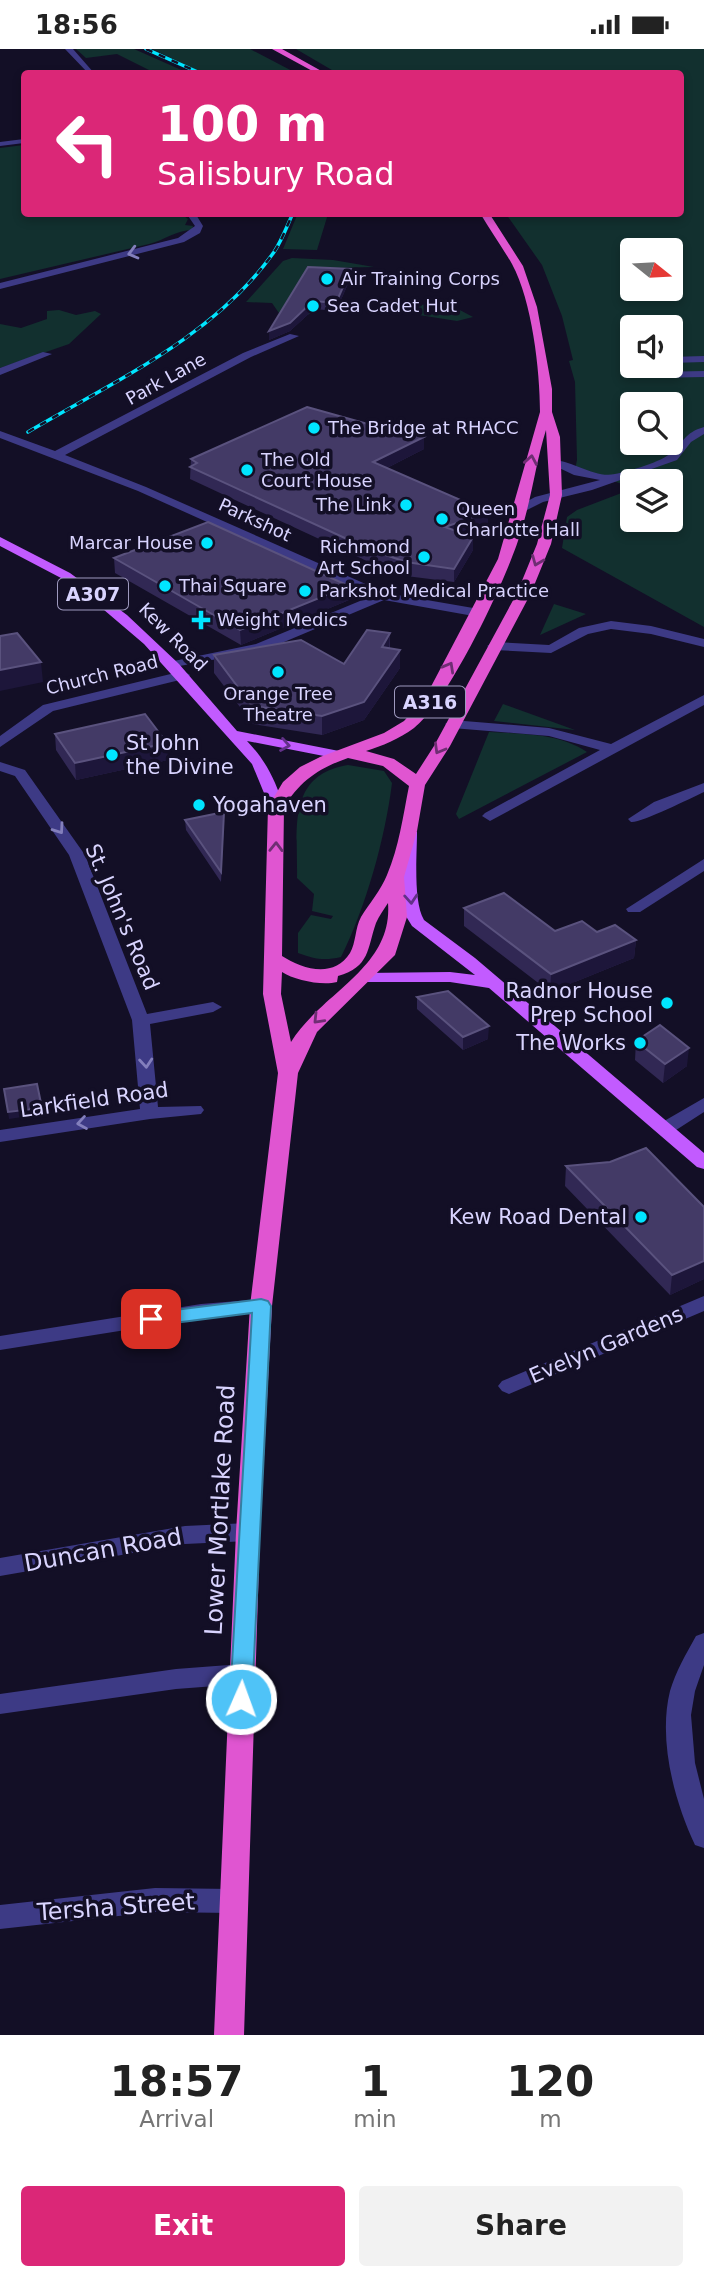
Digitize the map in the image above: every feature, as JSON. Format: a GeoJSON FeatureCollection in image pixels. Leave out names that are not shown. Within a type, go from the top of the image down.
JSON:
{"type":"FeatureCollection","features":[{"type":"Feature","properties":{"kind":"highway"},"geometry":{"type":"LineString","coordinates":[[276,49],[315,70]]}},
{"type":"Feature","properties":{"kind":"highway","name":"A316"},"geometry":{"type":"LineString","coordinates":[[317,976],[342,969],[358,956],[368,921],[395,877],[409,831],[416,785],[442,746],[524,593],[544,544],[556,495],[557,463],[554,437],[546,412],[546,389],[533,307],[518,266],[487,217]]}},
{"type":"Feature","properties":{"kind":"highway","name":"A316"},"geometry":{"type":"LineString","coordinates":[[275,960],[276,807],[283,792],[298,775],[342,754],[381,742],[407,727],[427,706],[479,613],[510,547],[535,437],[546,412]]}},
{"type":"Feature","properties":{"kind":"highway"},"geometry":{"type":"LineString","coordinates":[[342,754],[375,757],[397,765],[416,785]]}},
{"type":"Feature","properties":{"kind":"highway","name":"A316"},"geometry":{"type":"LineString","coordinates":[[364,978],[386,955],[394,935],[398,917],[395,877]]}},
{"type":"Feature","properties":{"kind":"highway"},"geometry":{"type":"LineString","coordinates":[[275,960],[294,972],[364,978]]}},
{"type":"Feature","properties":{"kind":"highway","name":"Lower Mortlake Road"},"geometry":{"type":"LineString","coordinates":[[275,960],[273,1005],[288,1073]]}},
{"type":"Feature","properties":{"kind":"highway","name":"Lower Mortlake Road"},"geometry":{"type":"LineString","coordinates":[[229,2035],[248,1532],[261,1306],[288,1073],[309,1029],[364,978]]}},
{"type":"Feature","properties":{"kind":"main road","name":"Kew Road"},"geometry":{"type":"LineString","coordinates":[[0,541],[37,557],[118,611],[178,670],[231,734]]}},
{"type":"Feature","properties":{"kind":"main road"},"geometry":{"type":"LineString","coordinates":[[231,734],[342,754]]}},
{"type":"Feature","properties":{"kind":"main road","name":"A307"},"geometry":{"type":"LineString","coordinates":[[231,734],[262,767],[276,807]]}},
{"type":"Feature","properties":{"kind":"main road"},"geometry":{"type":"LineString","coordinates":[[409,831],[412,913],[418,923],[666,1128],[704,1163]]}},
{"type":"Feature","properties":{"kind":"main road"},"geometry":{"type":"LineString","coordinates":[[364,978],[460,977],[492,983]]}},
{"type":"Feature","properties":{"kind":"street"},"geometry":{"type":"LineString","coordinates":[[69,49],[87,70]]}},
{"type":"Feature","properties":{"kind":"street"},"geometry":{"type":"LineString","coordinates":[[1,143],[21,141]]}},
{"type":"Feature","properties":{"kind":"street"},"geometry":{"type":"LineString","coordinates":[[0,286],[171,243],[197,230],[200,226],[193,217]]}},
{"type":"Feature","properties":{"kind":"street","name":"Park Lane"},"geometry":{"type":"LineString","coordinates":[[55,456],[247,355],[295,336]]}},
{"type":"Feature","properties":{"kind":"street"},"geometry":{"type":"LineString","coordinates":[[0,372],[47,354]]}},
{"type":"Feature","properties":{"kind":"street"},"geometry":{"type":"LineString","coordinates":[[683,360],[704,359]]}},
{"type":"Feature","properties":{"kind":"street"},"geometry":{"type":"LineString","coordinates":[[683,374],[704,374]]}},
{"type":"Feature","properties":{"kind":"street"},"geometry":{"type":"LineString","coordinates":[[521,508],[539,499],[616,478],[673,458],[680,452],[681,444],[687,437],[704,430]]}},
{"type":"Feature","properties":{"kind":"street","name":"Parkshot"},"geometry":{"type":"LineString","coordinates":[[0,434],[142,489],[383,596],[479,613]]}},
{"type":"Feature","properties":{"kind":"street"},"geometry":{"type":"LineString","coordinates":[[557,463],[562,468],[578,473],[616,478]]}},
{"type":"Feature","properties":{"kind":"street","name":"Church Road"},"geometry":{"type":"LineString","coordinates":[[0,743],[48,708],[260,647],[383,596]]}},
{"type":"Feature","properties":{"kind":"street"},"geometry":{"type":"LineString","coordinates":[[526,662],[584,631],[611,625],[651,630],[704,643]]}},
{"type":"Feature","properties":{"kind":"street"},"geometry":{"type":"LineString","coordinates":[[494,646],[551,649]]}},
{"type":"Feature","properties":{"kind":"street"},"geometry":{"type":"LineString","coordinates":[[490,816],[704,699]]}},
{"type":"Feature","properties":{"kind":"street"},"geometry":{"type":"LineString","coordinates":[[452,724],[549,732],[613,749]]}},
{"type":"Feature","properties":{"kind":"street","name":"St. John's Road"},"geometry":{"type":"LineString","coordinates":[[0,766],[20,773],[76,855],[141,1020],[150,1113]]}},
{"type":"Feature","properties":{"kind":"street"},"geometry":{"type":"LineString","coordinates":[[636,819],[659,805],[704,787]]}},
{"type":"Feature","properties":{"kind":"street"},"geometry":{"type":"LineString","coordinates":[[634,909],[704,864]]}},
{"type":"Feature","properties":{"kind":"street"},"geometry":{"type":"LineString","coordinates":[[141,1020],[212,1007]]}},
{"type":"Feature","properties":{"kind":"street"},"geometry":{"type":"LineString","coordinates":[[666,1128],[704,1104]]}},
{"type":"Feature","properties":{"kind":"street","name":"Larkfield Road"},"geometry":{"type":"LineString","coordinates":[[0,1136],[150,1113],[195,1110]]}},
{"type":"Feature","properties":{"kind":"street","name":"Evelyn Gardens"},"geometry":{"type":"LineString","coordinates":[[509,1386],[704,1303]]}},
{"type":"Feature","properties":{"kind":"street"},"geometry":{"type":"LineString","coordinates":[[0,1343],[201,1311],[261,1306]]}},
{"type":"Feature","properties":{"kind":"street","name":"Duncan Road"},"geometry":{"type":"LineString","coordinates":[[0,1567],[185,1535],[248,1532]]}},
{"type":"Feature","properties":{"kind":"street"},"geometry":{"type":"LineString","coordinates":[[704,1643],[682,1686],[678,1726],[683,1779],[704,1837]]}},
{"type":"Feature","properties":{"kind":"street"},"geometry":{"type":"LineString","coordinates":[[0,1704],[176,1679],[242,1674]]}},
{"type":"Feature","properties":{"kind":"street","name":"Tersha Street"},"geometry":{"type":"LineString","coordinates":[[0,1917],[155,1900],[233,1901]]}},
{"type":"Feature","properties":{"kind":"green space"},"geometry":{"type":"Polygon","coordinates":[[[76,49],[134,49],[181,70],[149,70],[117,54],[86,58],[76,49]]]}},
{"type":"Feature","properties":{"kind":"green space"},"geometry":{"type":"Polygon","coordinates":[[[152,49],[250,49],[290,70],[197,70],[152,49]]]}},
{"type":"Feature","properties":{"kind":"green space"},"geometry":{"type":"Polygon","coordinates":[[[296,49],[704,49],[704,627],[562,548],[567,517],[577,510],[620,494],[620,532],[683,532],[683,469],[620,469],[620,483],[575,470],[575,382],[569,361],[573,360],[562,316],[542,265],[508,217],[684,217],[684,70],[332,70],[296,49]]]}},
{"type":"Feature","properties":{"kind":"green space"},"geometry":{"type":"Polygon","coordinates":[[[21,145],[21,217],[185,217],[188,219],[185,225],[193,226],[192,230],[149,244],[0,279],[0,148],[21,145]]]}},
{"type":"Feature","properties":{"kind":"green space"},"geometry":{"type":"Polygon","coordinates":[[[296,217],[327,217],[317,250],[283,249],[296,217]]]}},
{"type":"Feature","properties":{"kind":"green space"},"geometry":{"type":"Polygon","coordinates":[[[292,258],[333,260],[374,267],[330,268],[322,300],[313,312],[305,316],[281,316],[272,303],[246,302],[283,261],[292,258]]]}},
{"type":"Feature","properties":{"kind":"green space"},"geometry":{"type":"Polygon","coordinates":[[[419,305],[456,308],[473,317],[457,321],[419,315],[419,305]]]}},
{"type":"Feature","properties":{"kind":"green space"},"geometry":{"type":"Polygon","coordinates":[[[59,310],[76,315],[95,311],[101,314],[69,344],[0,368],[0,324],[21,328],[47,319],[47,311],[59,310]]]}},
{"type":"Feature","properties":{"kind":"green space"},"geometry":{"type":"Polygon","coordinates":[[[554,604],[586,614],[540,635],[554,604]]]}},
{"type":"Feature","properties":{"kind":"green space"},"geometry":{"type":"Polygon","coordinates":[[[503,704],[575,730],[494,721],[503,704]]]}},
{"type":"Feature","properties":{"kind":"green space"},"geometry":{"type":"Polygon","coordinates":[[[489,732],[552,738],[587,752],[459,819],[456,814],[489,732]]]}},
{"type":"Feature","properties":{"kind":"green space"},"geometry":{"type":"Polygon","coordinates":[[[348,765],[384,771],[392,783],[389,805],[366,895],[341,957],[314,958],[298,953],[298,933],[311,915],[331,919],[333,916],[312,911],[314,894],[297,878],[297,824],[305,792],[314,780],[328,771],[348,765]]]}},
{"type":"Feature","properties":{"kind":"building"},"geometry":{"type":"Polygon","coordinates":[[[308,267],[351,269],[336,303],[313,301],[290,323],[269,331],[308,267]]]}},
{"type":"Feature","properties":{"kind":"building"},"geometry":{"type":"Polygon","coordinates":[[[307,407],[424,437],[373,462],[488,512],[445,527],[473,537],[454,569],[406,562],[371,550],[190,467],[197,463],[191,459],[307,407]]]}},
{"type":"Feature","properties":{"kind":"building"},"geometry":{"type":"Polygon","coordinates":[[[208,522],[349,586],[240,630],[114,558],[208,522]]]}},
{"type":"Feature","properties":{"kind":"building"},"geometry":{"type":"Polygon","coordinates":[[[367,630],[390,633],[382,647],[400,650],[364,702],[322,716],[252,706],[214,655],[301,640],[344,664],[367,630]]]}},
{"type":"Feature","properties":{"kind":"building"},"geometry":{"type":"Polygon","coordinates":[[[17,633],[41,662],[0,670],[0,636],[17,633]]]}},
{"type":"Feature","properties":{"kind":"building"},"geometry":{"type":"Polygon","coordinates":[[[145,714],[167,743],[75,763],[55,734],[145,714]]]}},
{"type":"Feature","properties":{"kind":"building"},"geometry":{"type":"Polygon","coordinates":[[[224,812],[221,872],[185,820],[224,812]]]}},
{"type":"Feature","properties":{"kind":"building"},"geometry":{"type":"Polygon","coordinates":[[[504,893],[555,931],[582,921],[597,932],[615,925],[636,940],[551,974],[464,908],[504,893]]]}},
{"type":"Feature","properties":{"kind":"building"},"geometry":{"type":"Polygon","coordinates":[[[448,991],[489,1026],[463,1037],[417,997],[448,991]]]}},
{"type":"Feature","properties":{"kind":"building"},"geometry":{"type":"Polygon","coordinates":[[[660,1025],[689,1048],[665,1064],[636,1041],[660,1025]]]}},
{"type":"Feature","properties":{"kind":"building"},"geometry":{"type":"Polygon","coordinates":[[[37,1084],[42,1108],[8,1112],[4,1089],[37,1084]]]}},
{"type":"Feature","properties":{"kind":"building"},"geometry":{"type":"Polygon","coordinates":[[[646,1148],[704,1207],[704,1261],[672,1275],[566,1166],[610,1162],[646,1148]]]}},
{"type":"Feature","properties":{"kind":"railway"},"geometry":{"type":"LineString","coordinates":[[146,49],[193,70]]}},
{"type":"Feature","properties":{"kind":"railway"},"geometry":{"type":"LineString","coordinates":[[28,432],[129,375],[193,332],[223,308],[250,282],[274,252],[291,217]]}},
{"type":"Feature","properties":{"kind":"place","name":"Air Training Corps"},"geometry":{"type":"Point","coordinates":[327,279]}},
{"type":"Feature","properties":{"kind":"place","name":"Sea Cadet Hut"},"geometry":{"type":"Point","coordinates":[313,306]}},
{"type":"Feature","properties":{"kind":"place","name":"The Bridge at RHACC"},"geometry":{"type":"Point","coordinates":[314,428]}},
{"type":"Feature","properties":{"kind":"place","name":"The Old Court House"},"geometry":{"type":"Point","coordinates":[247,470]}},
{"type":"Feature","properties":{"kind":"place","name":"The Link"},"geometry":{"type":"Point","coordinates":[406,505]}},
{"type":"Feature","properties":{"kind":"place","name":"Queen Charlotte Hall"},"geometry":{"type":"Point","coordinates":[442,519]}},
{"type":"Feature","properties":{"kind":"place","name":"Marcar House"},"geometry":{"type":"Point","coordinates":[207,543]}},
{"type":"Feature","properties":{"kind":"place","name":"Richmond Art School"},"geometry":{"type":"Point","coordinates":[424,557]}},
{"type":"Feature","properties":{"kind":"place","name":"Thai Square"},"geometry":{"type":"Point","coordinates":[165,586]}},
{"type":"Feature","properties":{"kind":"place","name":"Parkshot Medical Practice"},"geometry":{"type":"Point","coordinates":[305,591]}},
{"type":"Feature","properties":{"kind":"place","name":"Weight Medics"},"geometry":{"type":"Point","coordinates":[201,620]}},
{"type":"Feature","properties":{"kind":"place","name":"Orange Tree Theatre"},"geometry":{"type":"Point","coordinates":[278,672]}},
{"type":"Feature","properties":{"kind":"place","name":"St John the Divine"},"geometry":{"type":"Point","coordinates":[112,755]}},
{"type":"Feature","properties":{"kind":"place","name":"Yogahaven"},"geometry":{"type":"Point","coordinates":[199,805]}},
{"type":"Feature","properties":{"kind":"place","name":"Radnor House Prep School"},"geometry":{"type":"Point","coordinates":[667,1003]}},
{"type":"Feature","properties":{"kind":"place","name":"The Works"},"geometry":{"type":"Point","coordinates":[640,1043]}},
{"type":"Feature","properties":{"kind":"place","name":"Kew Road Dental"},"geometry":{"type":"Point","coordinates":[641,1217]}},
{"type":"Feature","properties":{"kind":"route"},"geometry":{"type":"LineString","coordinates":[[151,1319],[261,1306],[241,1699]]}}]}
